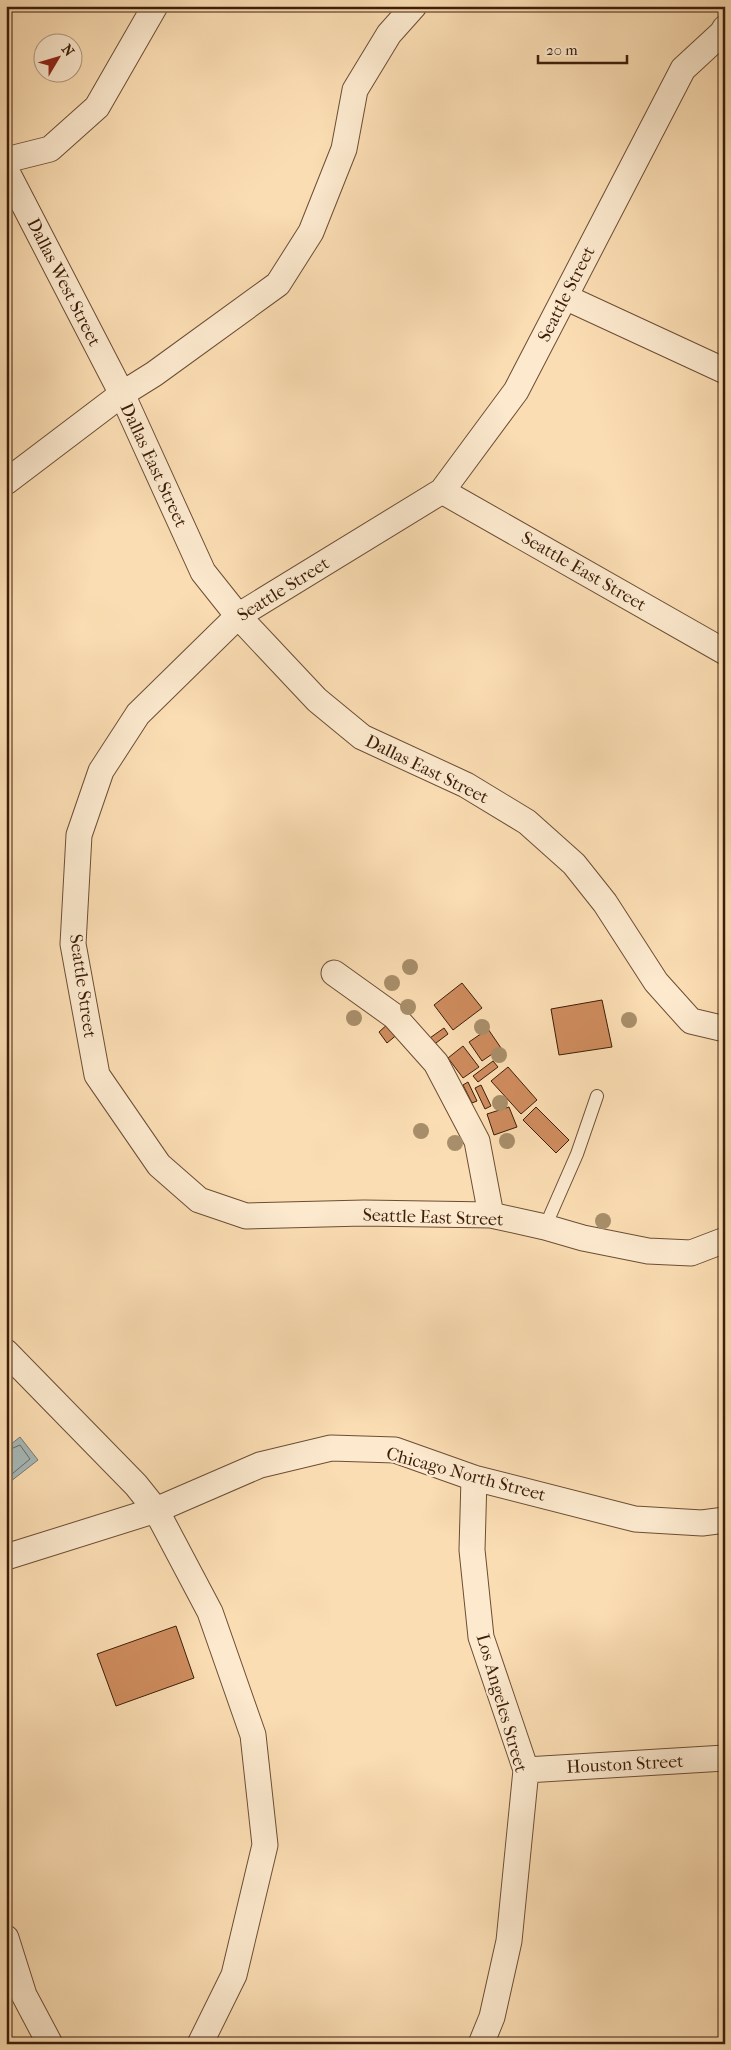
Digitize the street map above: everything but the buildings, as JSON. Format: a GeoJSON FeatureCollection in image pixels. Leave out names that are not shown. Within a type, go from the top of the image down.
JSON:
{"type":"FeatureCollection","features":[{"type":"Feature","properties":{"kind":"street"},"geometry":{"type":"LineString","coordinates":[[6,160],[50,149],[97,107],[155,6]]}},
{"type":"Feature","properties":{"kind":"street"},"geometry":{"type":"LineString","coordinates":[[6,482],[122,394],[154,374],[278,284],[311,232],[344,148],[354,90],[389,34],[414,6]]}},
{"type":"Feature","properties":{"kind":"street","name":"Seattle Street"},"geometry":{"type":"LineString","coordinates":[[199,1200],[159,1165],[97,1074],[73,944],[79,835],[101,770],[138,714],[238,616],[442,491],[516,391],[683,69],[725,28]]}},
{"type":"Feature","properties":{"kind":"street","name":"Dallas West Street"},"geometry":{"type":"LineString","coordinates":[[6,170],[122,394]]}},
{"type":"Feature","properties":{"kind":"street"},"geometry":{"type":"LineString","coordinates":[[565,297],[725,371]]}},
{"type":"Feature","properties":{"kind":"street","name":"Dallas East Street"},"geometry":{"type":"LineString","coordinates":[[122,394],[203,572],[238,616],[317,700],[362,738],[466,784],[527,822],[574,864],[605,903],[656,982],[691,1020],[725,1029]]}},
{"type":"Feature","properties":{"kind":"street","name":"Seattle East Street"},"geometry":{"type":"LineString","coordinates":[[442,491],[725,652]]}},
{"type":"Feature","properties":{"kind":"street"},"geometry":{"type":"LineString","coordinates":[[334,973],[394,1016],[436,1063],[477,1141],[491,1215]]}},
{"type":"Feature","properties":{"kind":"street","name":"Seattle East Street"},"geometry":{"type":"LineString","coordinates":[[199,1200],[246,1216],[364,1213],[491,1215],[583,1238],[648,1251],[691,1253],[725,1240]]}},
{"type":"Feature","properties":{"kind":"street"},"geometry":{"type":"LineString","coordinates":[[6,1352],[136,1485],[156,1510],[210,1612],[253,1735],[265,1845],[234,1975],[200,2044]]}},
{"type":"Feature","properties":{"kind":"street","name":"Chicago North Street"},"geometry":{"type":"LineString","coordinates":[[6,1556],[156,1510],[260,1466],[331,1448],[395,1450],[474,1478],[635,1519],[702,1523],[725,1520]]}},
{"type":"Feature","properties":{"kind":"street","name":"Los Angeles Street"},"geometry":{"type":"LineString","coordinates":[[474,1478],[472,1550],[481,1637],[526,1770],[509,1941],[492,2017],[481,2044]]}},
{"type":"Feature","properties":{"kind":"street","name":"Houston Street"},"geometry":{"type":"LineString","coordinates":[[526,1770],[725,1758]]}},
{"type":"Feature","properties":{"kind":"street"},"geometry":{"type":"LineString","coordinates":[[6,1938],[24,1995],[50,2044]]}},
{"type":"Feature","properties":{"kind":"lane"},"geometry":{"type":"LineString","coordinates":[[545,1227],[577,1154],[597,1096]]}},
{"type":"Feature","properties":{"kind":"water"},"geometry":{"type":"Polygon","coordinates":[[[20,1437],[38,1460],[6,1485],[6,1448],[20,1437]]]}}]}
